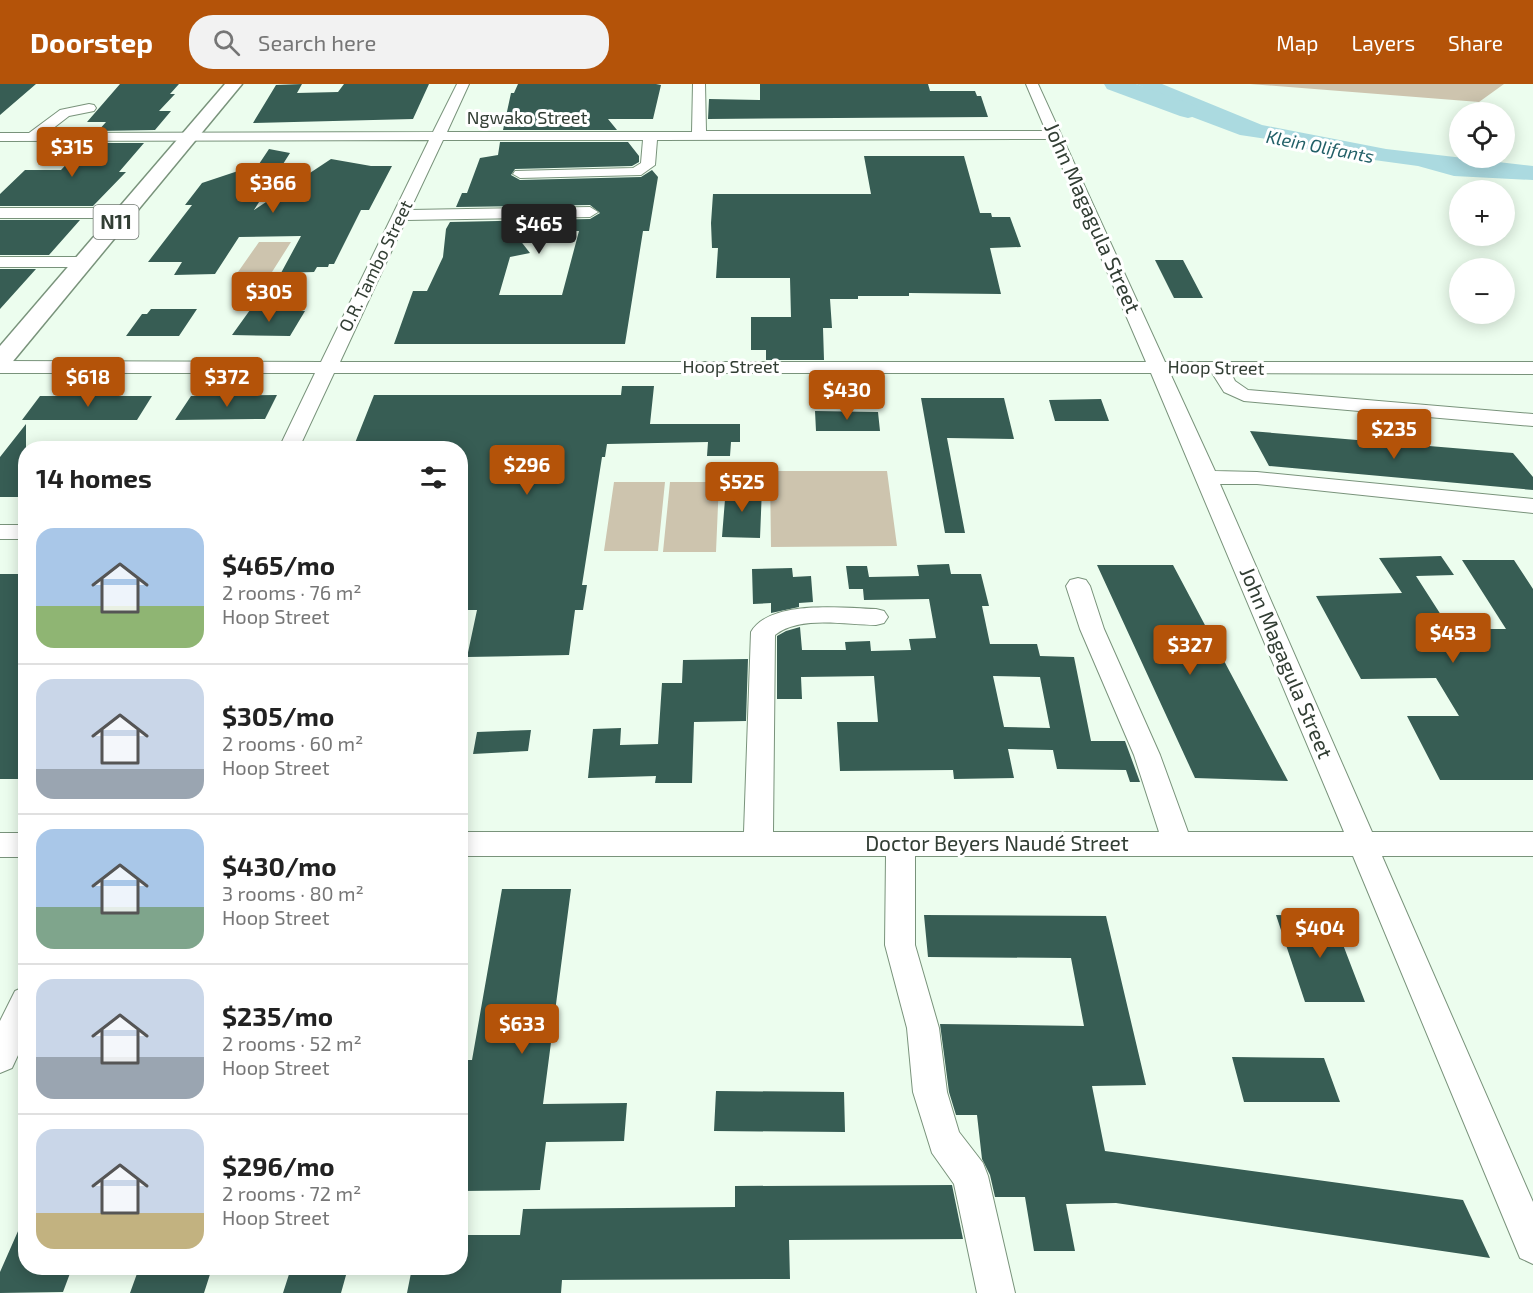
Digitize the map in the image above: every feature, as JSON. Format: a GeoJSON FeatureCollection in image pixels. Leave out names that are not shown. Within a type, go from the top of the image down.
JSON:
{"type":"FeatureCollection","features":[{"type":"Feature","properties":{"kind":"highway","name":"N11"},"geometry":{"type":"LineString","coordinates":[[0,361],[234,84]]}},
{"type":"Feature","properties":{"kind":"street","name":"O.R. Tambo Street"},"geometry":{"type":"LineString","coordinates":[[292,441],[463,84]]}},
{"type":"Feature","properties":{"kind":"street"},"geometry":{"type":"LineString","coordinates":[[699,84],[699,135]]}},
{"type":"Feature","properties":{"kind":"street","name":"John Magagula Street"},"geometry":{"type":"LineString","coordinates":[[1032,84],[1207,477],[1533,1245]]}},
{"type":"Feature","properties":{"kind":"street"},"geometry":{"type":"LineString","coordinates":[[32,137],[65,113],[89,108]]}},
{"type":"Feature","properties":{"kind":"street","name":"Ngwako Street"},"geometry":{"type":"LineString","coordinates":[[0,137],[1054,135]]}},
{"type":"Feature","properties":{"kind":"street"},"geometry":{"type":"LineString","coordinates":[[520,174],[636,172],[648,165],[650,136]]}},
{"type":"Feature","properties":{"kind":"street"},"geometry":{"type":"LineString","coordinates":[[401,215],[590,212]]}},
{"type":"Feature","properties":{"kind":"street"},"geometry":{"type":"LineString","coordinates":[[0,213],[124,213]]}},
{"type":"Feature","properties":{"kind":"street"},"geometry":{"type":"LineString","coordinates":[[0,262],[83,262]]}},
{"type":"Feature","properties":{"kind":"street","name":"Hoop Street"},"geometry":{"type":"LineString","coordinates":[[0,367],[1533,369]]}},
{"type":"Feature","properties":{"kind":"street"},"geometry":{"type":"LineString","coordinates":[[1220,369],[1231,390],[1244,394],[1533,420]]}},
{"type":"Feature","properties":{"kind":"street"},"geometry":{"type":"LineString","coordinates":[[1207,477],[1257,478],[1533,506]]}},
{"type":"Feature","properties":{"kind":"street"},"geometry":{"type":"LineString","coordinates":[[0,532],[18,532]]}},
{"type":"Feature","properties":{"kind":"street"},"geometry":{"type":"LineString","coordinates":[[1078,586],[1092,628],[1147,755],[1178,845]]}},
{"type":"Feature","properties":{"kind":"street"},"geometry":{"type":"LineString","coordinates":[[758,844],[763,632],[774,623],[805,617],[876,617]]}},
{"type":"Feature","properties":{"kind":"street","name":"Doctor Beyers Naudé Street"},"geometry":{"type":"LineString","coordinates":[[468,844],[1364,846],[1533,844]]}},
{"type":"Feature","properties":{"kind":"street"},"geometry":{"type":"LineString","coordinates":[[901,844],[900,945],[923,1028],[930,1092],[944,1141],[970,1176],[996,1293]]}},
{"type":"Feature","properties":{"kind":"street"},"geometry":{"type":"LineString","coordinates":[[0,845],[18,845]]}},
{"type":"Feature","properties":{"kind":"street"},"geometry":{"type":"LineString","coordinates":[[0,1057],[18,1018]]}},
{"type":"Feature","properties":{"kind":"shaded area"},"geometry":{"type":"Polygon","coordinates":[[[1250,84],[1504,84],[1479,102],[1250,84]]]}},
{"type":"Feature","properties":{"kind":"shaded area"},"geometry":{"type":"Polygon","coordinates":[[[259,242],[291,242],[272,272],[238,272],[259,242]]]}},
{"type":"Feature","properties":{"kind":"shaded area"},"geometry":{"type":"Polygon","coordinates":[[[770,471],[887,471],[897,546],[771,547],[770,471]]]}},
{"type":"Feature","properties":{"kind":"shaded area"},"geometry":{"type":"Polygon","coordinates":[[[614,482],[665,482],[658,551],[604,551],[614,482]]]}},
{"type":"Feature","properties":{"kind":"shaded area"},"geometry":{"type":"Polygon","coordinates":[[[670,482],[719,482],[716,552],[663,552],[670,482]]]}},
{"type":"Feature","properties":{"kind":"water"},"geometry":{"type":"Polygon","coordinates":[[[1136,84],[1162,84],[1262,125],[1386,149],[1449,156],[1449,168],[1515,168],[1515,164],[1533,166],[1533,180],[1454,176],[1418,166],[1374,160],[1357,162],[1274,140],[1240,135],[1132,93],[1133,90],[1143,87],[1136,84]]]}},
{"type":"Feature","properties":{"kind":"building"},"geometry":{"type":"Polygon","coordinates":[[[0,84],[36,84],[0,115],[0,84]]]}},
{"type":"Feature","properties":{"kind":"building"},"geometry":{"type":"Polygon","coordinates":[[[120,84],[179,84],[170,94],[175,94],[159,111],[171,111],[155,130],[98,131],[106,122],[87,122],[120,84]]]}},
{"type":"Feature","properties":{"kind":"building"},"geometry":{"type":"Polygon","coordinates":[[[302,84],[297,93],[338,92],[344,84],[429,84],[413,119],[253,123],[276,85],[302,84]]]}},
{"type":"Feature","properties":{"kind":"building"},"geometry":{"type":"Polygon","coordinates":[[[518,84],[661,85],[653,119],[608,119],[617,130],[503,130],[511,93],[514,93],[518,84]]]}},
{"type":"Feature","properties":{"kind":"building"},"geometry":{"type":"Polygon","coordinates":[[[760,84],[928,84],[930,91],[975,91],[977,96],[981,96],[988,117],[708,119],[709,99],[760,100],[760,84]]]}},
{"type":"Feature","properties":{"kind":"building"},"geometry":{"type":"Polygon","coordinates":[[[500,142],[628,142],[639,156],[639,162],[632,166],[515,169],[511,175],[520,180],[641,177],[652,170],[658,177],[649,231],[643,231],[625,344],[394,344],[413,291],[427,291],[443,257],[446,229],[450,222],[590,219],[600,213],[590,205],[456,207],[462,193],[467,193],[480,158],[498,155],[500,142]],[[512,230],[530,253],[510,257],[499,295],[562,295],[579,231],[512,230]]]}},
{"type":"Feature","properties":{"kind":"building"},"geometry":{"type":"Polygon","coordinates":[[[86,143],[144,143],[119,172],[126,172],[93,206],[0,206],[0,194],[25,170],[61,170],[86,143]]]}},
{"type":"Feature","properties":{"kind":"building"},"geometry":{"type":"Polygon","coordinates":[[[269,149],[290,153],[254,210],[331,159],[371,166],[392,166],[369,210],[361,210],[334,264],[329,264],[328,267],[317,267],[314,272],[281,273],[301,236],[239,237],[215,274],[174,275],[182,262],[148,262],[192,205],[185,205],[202,183],[259,164],[269,149]]]}},
{"type":"Feature","properties":{"kind":"building"},"geometry":{"type":"Polygon","coordinates":[[[864,156],[964,156],[980,213],[991,213],[992,217],[1010,217],[1021,247],[990,248],[1001,294],[909,293],[909,296],[858,296],[858,299],[830,299],[832,328],[823,328],[824,360],[766,360],[766,350],[751,350],[751,317],[791,317],[790,278],[716,278],[718,248],[712,248],[713,194],[871,194],[864,156]]]}},
{"type":"Feature","properties":{"kind":"building"},"geometry":{"type":"Polygon","coordinates":[[[0,220],[80,220],[49,255],[0,255],[0,220]]]}},
{"type":"Feature","properties":{"kind":"building"},"geometry":{"type":"Polygon","coordinates":[[[1155,260],[1183,260],[1203,298],[1174,298],[1155,260]]]}},
{"type":"Feature","properties":{"kind":"building"},"geometry":{"type":"Polygon","coordinates":[[[0,269],[36,269],[0,309],[0,269]]]}},
{"type":"Feature","properties":{"kind":"building"},"geometry":{"type":"Polygon","coordinates":[[[151,309],[197,309],[179,336],[126,336],[142,314],[147,314],[151,309]]]}},
{"type":"Feature","properties":{"kind":"building"},"geometry":{"type":"Polygon","coordinates":[[[250,310],[305,311],[290,336],[232,335],[250,310]]]}},
{"type":"Feature","properties":{"kind":"building"},"geometry":{"type":"Polygon","coordinates":[[[622,386],[654,386],[650,424],[740,424],[740,442],[731,442],[730,456],[707,456],[708,442],[607,444],[605,457],[602,457],[582,585],[587,585],[583,610],[575,610],[569,655],[468,657],[477,610],[468,610],[468,441],[356,441],[374,395],[621,395],[622,386]]]}},
{"type":"Feature","properties":{"kind":"building"},"geometry":{"type":"Polygon","coordinates":[[[277,395],[265,419],[175,420],[191,396],[277,395]]]}},
{"type":"Feature","properties":{"kind":"building"},"geometry":{"type":"Polygon","coordinates":[[[40,396],[152,396],[137,420],[22,420],[40,396]]]}},
{"type":"Feature","properties":{"kind":"building"},"geometry":{"type":"Polygon","coordinates":[[[921,398],[1004,398],[1014,439],[947,438],[965,533],[945,533],[921,398]]]}},
{"type":"Feature","properties":{"kind":"building"},"geometry":{"type":"Polygon","coordinates":[[[1101,399],[1109,421],[1055,421],[1049,400],[1101,399]]]}},
{"type":"Feature","properties":{"kind":"building"},"geometry":{"type":"Polygon","coordinates":[[[815,411],[878,412],[880,431],[816,431],[815,411]]]}},
{"type":"Feature","properties":{"kind":"building"},"geometry":{"type":"Polygon","coordinates":[[[26,424],[26,441],[18,441],[18,497],[0,497],[0,457],[26,424]]]}},
{"type":"Feature","properties":{"kind":"building"},"geometry":{"type":"Polygon","coordinates":[[[1250,431],[1513,453],[1533,477],[1533,490],[1269,466],[1250,431]]]}},
{"type":"Feature","properties":{"kind":"building"},"geometry":{"type":"Polygon","coordinates":[[[726,487],[762,488],[760,538],[722,537],[726,487]]]}},
{"type":"Feature","properties":{"kind":"building"},"geometry":{"type":"Polygon","coordinates":[[[1441,556],[1454,575],[1416,576],[1450,629],[1506,629],[1462,560],[1514,560],[1533,589],[1533,780],[1440,780],[1407,716],[1459,716],[1436,678],[1361,679],[1316,596],[1402,593],[1379,558],[1441,556]]]}},
{"type":"Feature","properties":{"kind":"building"},"geometry":{"type":"Polygon","coordinates":[[[949,564],[951,574],[981,574],[989,606],[982,606],[990,644],[1037,644],[1040,656],[1074,657],[1091,741],[1125,741],[1140,782],[1130,782],[1126,770],[1057,769],[1053,750],[1008,749],[1014,778],[954,779],[953,770],[840,771],[837,722],[878,722],[874,676],[801,677],[802,699],[777,699],[777,636],[800,627],[802,650],[846,650],[845,642],[870,641],[871,651],[911,650],[909,639],[936,638],[929,599],[864,600],[863,589],[849,589],[846,566],[867,566],[869,577],[919,576],[917,565],[949,564]],[[993,676],[1004,727],[1050,728],[1040,677],[993,676]]]}},
{"type":"Feature","properties":{"kind":"building"},"geometry":{"type":"Polygon","coordinates":[[[1097,565],[1173,565],[1288,781],[1195,778],[1097,565]]]}},
{"type":"Feature","properties":{"kind":"building"},"geometry":{"type":"Polygon","coordinates":[[[792,568],[793,577],[811,576],[813,602],[799,603],[799,607],[771,613],[771,603],[753,604],[752,569],[792,568]]]}},
{"type":"Feature","properties":{"kind":"building"},"geometry":{"type":"Polygon","coordinates":[[[0,574],[18,574],[18,779],[0,779],[0,574]]]}},
{"type":"Feature","properties":{"kind":"building"},"geometry":{"type":"Polygon","coordinates":[[[748,659],[746,721],[694,722],[692,783],[655,783],[656,776],[588,778],[593,729],[621,728],[620,745],[658,744],[662,683],[682,683],[683,660],[748,659]]]}},
{"type":"Feature","properties":{"kind":"building"},"geometry":{"type":"Polygon","coordinates":[[[531,730],[528,751],[473,754],[477,732],[531,730]]]}},
{"type":"Feature","properties":{"kind":"building"},"geometry":{"type":"Polygon","coordinates":[[[502,889],[571,889],[543,1104],[627,1103],[624,1141],[546,1142],[540,1190],[468,1191],[468,1060],[472,1060],[502,889]]]}},
{"type":"Feature","properties":{"kind":"building"},"geometry":{"type":"Polygon","coordinates":[[[924,915],[1106,916],[1146,1085],[1092,1086],[1105,1151],[1463,1200],[1490,1258],[1116,1203],[1066,1204],[1075,1251],[1034,1251],[1025,1197],[995,1197],[990,1175],[982,1159],[977,1115],[956,1115],[949,1092],[940,1024],[1084,1026],[1071,958],[928,957],[924,915]]]}},
{"type":"Feature","properties":{"kind":"building"},"geometry":{"type":"Polygon","coordinates":[[[1276,915],[1332,916],[1365,1002],[1305,1002],[1276,915]]]}},
{"type":"Feature","properties":{"kind":"building"},"geometry":{"type":"Polygon","coordinates":[[[1232,1057],[1324,1058],[1340,1102],[1244,1102],[1232,1057]]]}},
{"type":"Feature","properties":{"kind":"building"},"geometry":{"type":"Polygon","coordinates":[[[716,1091],[844,1092],[845,1132],[714,1131],[716,1091]]]}},
{"type":"Feature","properties":{"kind":"building"},"geometry":{"type":"Polygon","coordinates":[[[952,1185],[963,1239],[789,1240],[790,1279],[562,1280],[561,1293],[407,1293],[411,1275],[468,1275],[468,1235],[520,1235],[523,1209],[735,1207],[735,1186],[952,1185]]]}},
{"type":"Feature","properties":{"kind":"building"},"geometry":{"type":"Polygon","coordinates":[[[18,1231],[18,1275],[69,1275],[63,1292],[0,1293],[0,1272],[18,1231]]]}},
{"type":"Feature","properties":{"kind":"building"},"geometry":{"type":"Polygon","coordinates":[[[136,1275],[210,1275],[204,1293],[130,1293],[136,1275]]]}},
{"type":"Feature","properties":{"kind":"building"},"geometry":{"type":"Polygon","coordinates":[[[289,1275],[346,1275],[341,1293],[283,1293],[289,1275]]]}},
{"type":"Feature","properties":{"kind":"waterway","name":"Klein Olifants"},"geometry":{"type":"LineString","coordinates":[[1115,84],[1188,111]]}}]}
